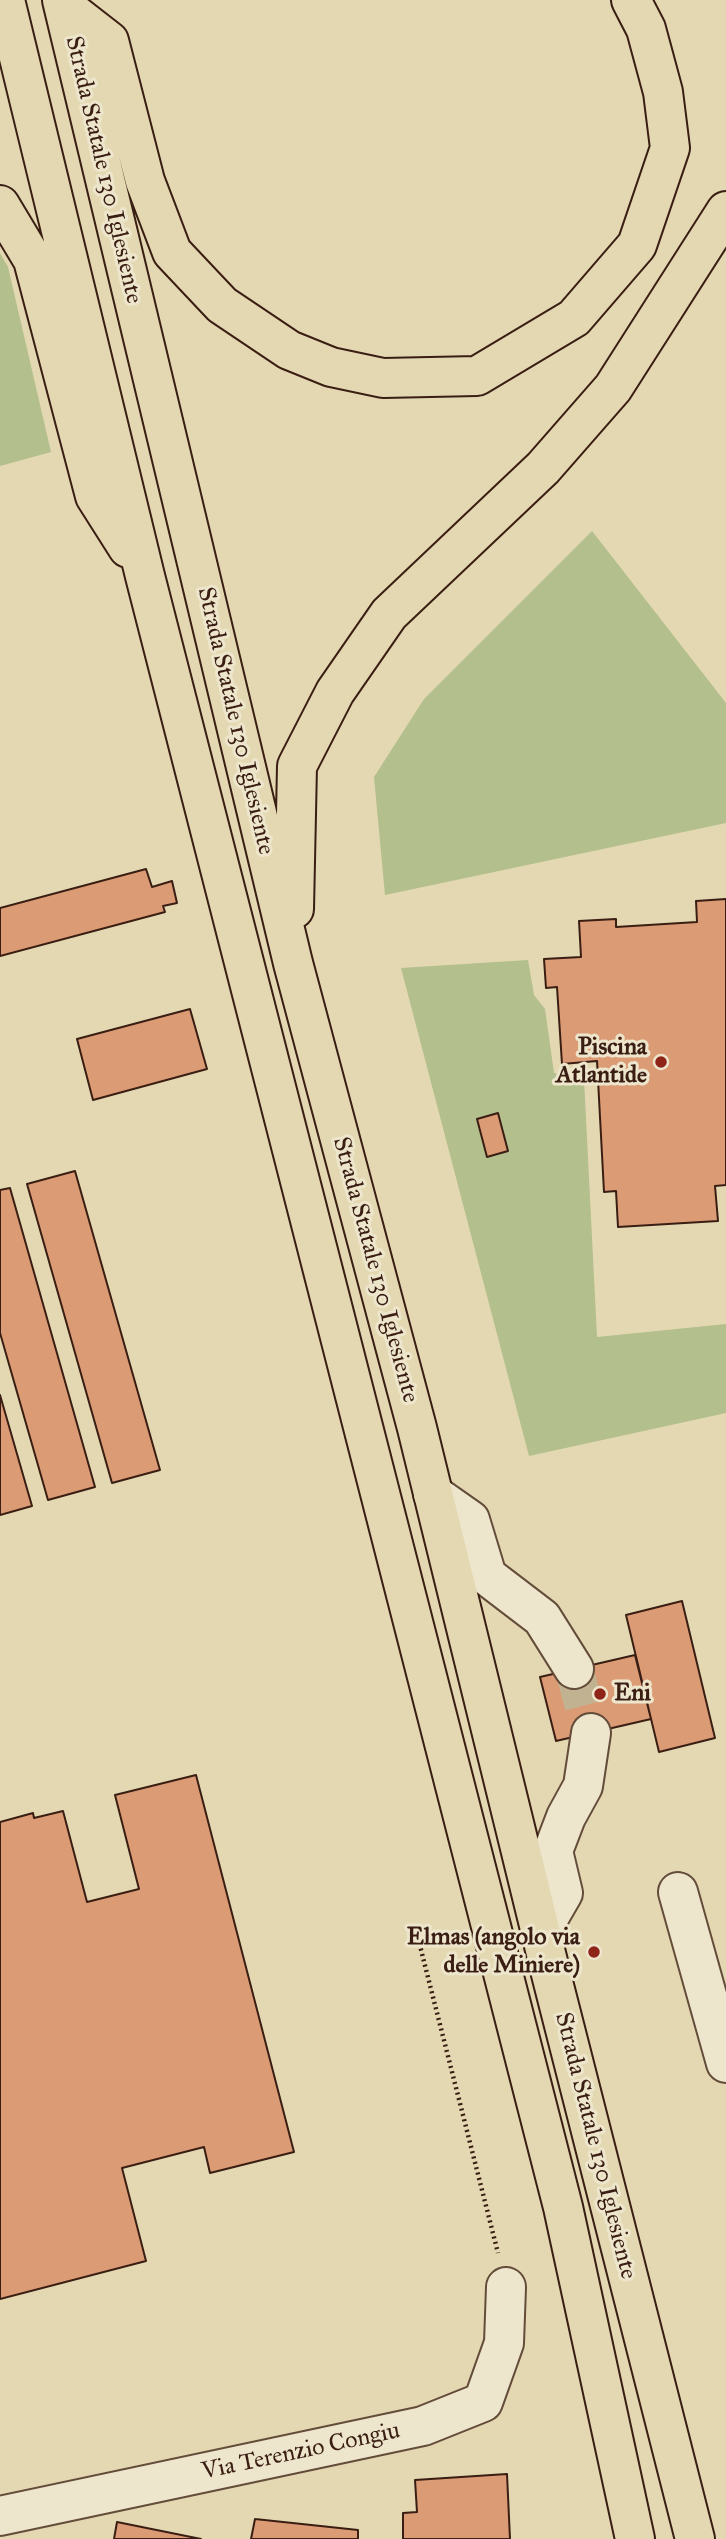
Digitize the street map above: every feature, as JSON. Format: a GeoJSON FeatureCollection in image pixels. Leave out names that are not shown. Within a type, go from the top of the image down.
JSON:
{"type":"FeatureCollection","features":[{"type":"Feature","properties":{"kind":"highway","name":"Strada Statale 130 Iglesiente"},"geometry":{"type":"LineString","coordinates":[[5,0],[145,576],[564,2207],[635,2539]]}},
{"type":"Feature","properties":{"kind":"highway"},"geometry":{"type":"LineString","coordinates":[[63,3],[109,41],[145,181],[172,252],[222,305],[289,350],[331,367],[383,378],[477,376],[573,318],[637,245],[670,148],[663,92],[646,29],[631,0]]}},
{"type":"Feature","properties":{"kind":"highway","name":"Strada Statale 130 Iglesiente"},"geometry":{"type":"LineString","coordinates":[[63,3],[293,963],[433,1494],[695,2539]]}},
{"type":"Feature","properties":{"kind":"highway"},"geometry":{"type":"LineString","coordinates":[[0,205],[33,260],[95,496],[145,576]]}},
{"type":"Feature","properties":{"kind":"highway"},"geometry":{"type":"LineString","coordinates":[[293,963],[297,766],[335,692],[389,614],[543,468],[613,388],[726,211]]}},
{"type":"Feature","properties":{"kind":"street"},"geometry":{"type":"LineString","coordinates":[[433,1494],[470,1520],[487,1576],[542,1618],[574,1669]]}},
{"type":"Feature","properties":{"kind":"street"},"geometry":{"type":"LineString","coordinates":[[541,1931],[563,1893],[554,1851],[566,1817],[583,1786],[591,1733]]}},
{"type":"Feature","properties":{"kind":"street"},"geometry":{"type":"LineString","coordinates":[[678,1892],[726,2063]]}},
{"type":"Feature","properties":{"kind":"street","name":"Via Terenzio Congiu"},"geometry":{"type":"LineString","coordinates":[[0,2516],[423,2426],[483,2402],[504,2343],[506,2287]]}},
{"type":"Feature","properties":{"kind":"path"},"geometry":{"type":"LineString","coordinates":[[418,1938],[506,2287]]}},
{"type":"Feature","properties":{"kind":"green space"},"geometry":{"type":"Polygon","coordinates":[[[0,253],[8,267],[51,452],[0,466],[0,253]]]}},
{"type":"Feature","properties":{"kind":"green space"},"geometry":{"type":"Polygon","coordinates":[[[592,531],[726,703],[726,823],[385,895],[374,777],[424,699],[592,531]]]}},
{"type":"Feature","properties":{"kind":"green space"},"geometry":{"type":"Polygon","coordinates":[[[528,960],[534,995],[545,1009],[554,1073],[584,1079],[597,1337],[726,1324],[726,1413],[529,1456],[401,968],[528,960]]]}},
{"type":"Feature","properties":{"kind":"building"},"geometry":{"type":"Polygon","coordinates":[[[146,869],[152,887],[172,881],[177,903],[163,906],[165,912],[0,956],[0,908],[146,869]]]}},
{"type":"Feature","properties":{"kind":"building","name":"Piscina Atlantide"},"geometry":{"type":"Polygon","coordinates":[[[726,899],[726,1185],[715,1186],[718,1221],[618,1227],[616,1191],[604,1192],[597,1061],[562,1064],[557,987],[546,988],[544,959],[581,957],[579,921],[616,919],[616,927],[697,922],[696,901],[726,899]]]}},
{"type":"Feature","properties":{"kind":"building"},"geometry":{"type":"Polygon","coordinates":[[[190,1009],[207,1069],[93,1100],[77,1039],[190,1009]]]}},
{"type":"Feature","properties":{"kind":"building"},"geometry":{"type":"Polygon","coordinates":[[[498,1113],[508,1151],[487,1157],[477,1119],[498,1113]]]}},
{"type":"Feature","properties":{"kind":"building"},"geometry":{"type":"Polygon","coordinates":[[[75,1171],[160,1470],[112,1483],[27,1184],[75,1171]]]}},
{"type":"Feature","properties":{"kind":"building"},"geometry":{"type":"Polygon","coordinates":[[[10,1188],[95,1487],[48,1500],[0,1333],[0,1190],[10,1188]]]}},
{"type":"Feature","properties":{"kind":"building"},"geometry":{"type":"Polygon","coordinates":[[[0,1395],[32,1506],[0,1515],[0,1395]]]}},
{"type":"Feature","properties":{"kind":"building"},"geometry":{"type":"Polygon","coordinates":[[[682,1601],[715,1738],[659,1752],[626,1615],[682,1601]]]}},
{"type":"Feature","properties":{"kind":"building"},"geometry":{"type":"Polygon","coordinates":[[[635,1655],[651,1719],[556,1741],[540,1677],[635,1655]]]}},
{"type":"Feature","properties":{"kind":"building"},"geometry":{"type":"Polygon","coordinates":[[[196,1775],[294,2152],[210,2173],[204,2147],[122,2168],[146,2261],[0,2299],[0,1822],[33,1813],[34,1818],[63,1811],[87,1902],[139,1889],[115,1795],[196,1775]]]}},
{"type":"Feature","properties":{"kind":"building"},"geometry":{"type":"Polygon","coordinates":[[[507,2474],[510,2539],[403,2539],[403,2513],[417,2512],[415,2480],[507,2474]]]}},
{"type":"Feature","properties":{"kind":"building"},"geometry":{"type":"Polygon","coordinates":[[[255,2519],[358,2530],[358,2539],[251,2539],[255,2519]]]}},
{"type":"Feature","properties":{"kind":"building"},"geometry":{"type":"Polygon","coordinates":[[[117,2522],[201,2539],[114,2539],[117,2522]]]}},
{"type":"Feature","properties":{"kind":"tunnel"},"geometry":{"type":"LineString","coordinates":[[574,1669],[591,1733]]}},
{"type":"Feature","properties":{"kind":"place","name":"Piscina Atlantide"},"geometry":{"type":"Point","coordinates":[661,1062]}},
{"type":"Feature","properties":{"kind":"place","name":"Eni"},"geometry":{"type":"Point","coordinates":[600,1694]}},
{"type":"Feature","properties":{"kind":"place","name":"Elmas (angolo via delle Miniere)"},"geometry":{"type":"Point","coordinates":[594,1952]}}]}
